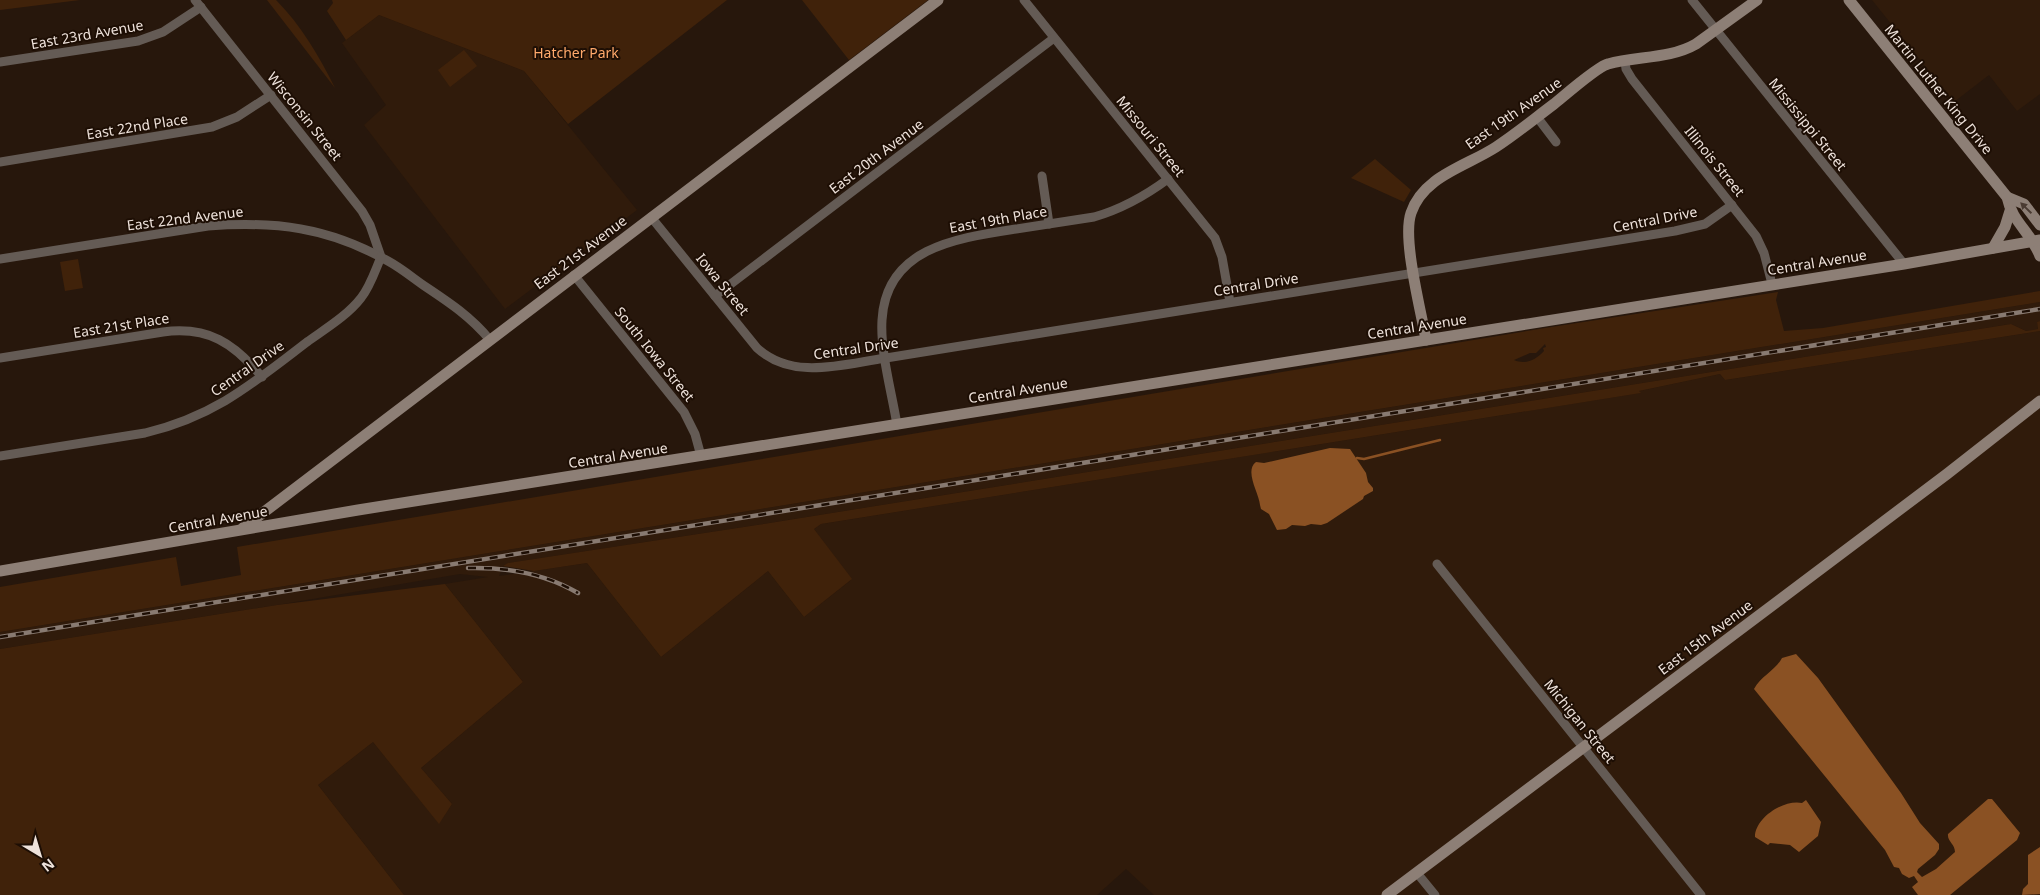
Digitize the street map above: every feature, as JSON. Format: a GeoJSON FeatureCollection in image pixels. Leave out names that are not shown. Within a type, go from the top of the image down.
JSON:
{"type":"FeatureCollection","features":[{"type":"Feature","properties":{"kind":"main road","name":"East 21st Avenue"},"geometry":{"type":"LineString","coordinates":[[240,530],[938,0]]}},
{"type":"Feature","properties":{"kind":"main road","name":"East 19th Avenue"},"geometry":{"type":"LineString","coordinates":[[1426,340],[1409,237],[1409,221],[1413,207],[1420,194],[1437,180],[1498,146],[1606,64],[1681,51],[1696,44],[1757,0]]}},
{"type":"Feature","properties":{"kind":"main road","name":"Martin Luther King Drive"},"geometry":{"type":"LineString","coordinates":[[1849,0],[2007,197],[2010,211],[2037,240],[2040,256]]}},
{"type":"Feature","properties":{"kind":"main road","name":"Martin Luther King Drive"},"geometry":{"type":"LineString","coordinates":[[2007,197],[2024,204],[2040,225]]}},
{"type":"Feature","properties":{"kind":"main road"},"geometry":{"type":"LineString","coordinates":[[1993,248],[2006,227],[2010,211]]}},
{"type":"Feature","properties":{"kind":"main road","name":"Central Avenue"},"geometry":{"type":"LineString","coordinates":[[0,571],[240,530],[1904,264],[2037,240]]}},
{"type":"Feature","properties":{"kind":"main road","name":"East 15th Avenue"},"geometry":{"type":"LineString","coordinates":[[1387,895],[1947,474],[2040,401]]}},
{"type":"Feature","properties":{"kind":"main road"},"geometry":{"type":"LineString","coordinates":[[2021,416],[2040,413]]}},
{"type":"Feature","properties":{"kind":"street","name":"Missouri Street"},"geometry":{"type":"LineString","coordinates":[[1024,0],[1168,178],[1217,242],[1222,257],[1230,302]]}},
{"type":"Feature","properties":{"kind":"street","name":"Mississippi Street"},"geometry":{"type":"LineString","coordinates":[[1692,0],[1904,264]]}},
{"type":"Feature","properties":{"kind":"street","name":"East 23rd Avenue"},"geometry":{"type":"LineString","coordinates":[[0,62],[138,41],[169,29],[198,4]]}},
{"type":"Feature","properties":{"kind":"street","name":"Wisconsin Street"},"geometry":{"type":"LineString","coordinates":[[198,4],[362,211],[370,225],[380,257]]}},
{"type":"Feature","properties":{"kind":"street","name":"East 20th Avenue"},"geometry":{"type":"LineString","coordinates":[[715,296],[1054,38]]}},
{"type":"Feature","properties":{"kind":"street","name":"Illinois Street"},"geometry":{"type":"LineString","coordinates":[[1625,61],[1626,70],[1632,79],[1761,244],[1772,284]]}},
{"type":"Feature","properties":{"kind":"street","name":"East 22nd Place"},"geometry":{"type":"LineString","coordinates":[[0,162],[212,127],[237,117],[271,95]]}},
{"type":"Feature","properties":{"kind":"street"},"geometry":{"type":"LineString","coordinates":[[1537,117],[1556,142]]}},
{"type":"Feature","properties":{"kind":"street"},"geometry":{"type":"LineString","coordinates":[[1042,176],[1049,224]]}},
{"type":"Feature","properties":{"kind":"street","name":"East 19th Place"},"geometry":{"type":"LineString","coordinates":[[897,425],[882,331],[885,301],[894,280],[910,262],[932,248],[959,239],[1094,217],[1113,211],[1133,202],[1168,178]]}},
{"type":"Feature","properties":{"kind":"street","name":"Central Drive"},"geometry":{"type":"LineString","coordinates":[[779,363],[798,368],[812,368],[886,358],[1694,227],[1710,221],[1732,205]]}},
{"type":"Feature","properties":{"kind":"street","name":"Iowa Street"},"geometry":{"type":"LineString","coordinates":[[651,217],[758,348],[779,363]]}},
{"type":"Feature","properties":{"kind":"street","name":"East 22nd Avenue"},"geometry":{"type":"LineString","coordinates":[[0,259],[208,226],[239,224],[285,225],[353,244],[380,257],[462,311],[475,322],[490,340]]}},
{"type":"Feature","properties":{"kind":"street","name":"Central Drive"},"geometry":{"type":"LineString","coordinates":[[0,456],[169,427],[223,403],[262,377],[356,304],[366,292],[380,257]]}},
{"type":"Feature","properties":{"kind":"street","name":"South Iowa Street"},"geometry":{"type":"LineString","coordinates":[[574,275],[684,412],[695,434],[701,456]]}},
{"type":"Feature","properties":{"kind":"street","name":"East 21st Place"},"geometry":{"type":"LineString","coordinates":[[0,358],[163,332],[187,331],[207,334],[228,344],[241,354],[262,377]]}},
{"type":"Feature","properties":{"kind":"street","name":"Michigan Street"},"geometry":{"type":"LineString","coordinates":[[1437,564],[1701,895]]}},
{"type":"Feature","properties":{"kind":"street"},"geometry":{"type":"LineString","coordinates":[[1417,873],[1435,895]]}},
{"type":"Feature","properties":{"kind":"shaded area"},"geometry":{"type":"Polygon","coordinates":[[[1872,0],[2040,0],[2040,94],[2017,111],[1989,75],[1954,102],[1872,0]]]}},
{"type":"Feature","properties":{"kind":"shaded area"},"geometry":{"type":"Polygon","coordinates":[[[379,15],[524,71],[637,210],[505,309],[364,125],[386,105],[342,43],[379,15]]]}},
{"type":"Feature","properties":{"kind":"shaded area"},"geometry":{"type":"Polygon","coordinates":[[[2040,302],[2040,321],[2037,322],[2038,329],[2026,331],[2011,324],[509,563],[503,566],[499,576],[587,563],[661,657],[768,571],[804,617],[851,580],[814,529],[821,524],[1640,393],[1639,391],[1720,374],[1725,380],[2040,331],[2040,895],[1154,895],[1126,869],[1097,895],[404,895],[318,785],[373,742],[439,823],[452,804],[421,768],[523,682],[445,584],[488,577],[460,574],[0,649],[0,632],[2040,302]]]}},
{"type":"Feature","properties":{"kind":"shaded area"},"geometry":{"type":"Polygon","coordinates":[[[1330,448],[1350,449],[1366,473],[1373,491],[1327,523],[1305,526],[1292,525],[1286,529],[1277,530],[1269,514],[1261,509],[1253,482],[1251,471],[1253,466],[1256,462],[1264,463],[1330,448]]]}},
{"type":"Feature","properties":{"kind":"shaded area"},"geometry":{"type":"Polygon","coordinates":[[[1796,654],[1818,678],[1901,793],[1920,823],[1939,844],[1939,849],[1935,855],[1918,869],[1917,872],[1922,877],[1936,869],[1955,852],[1948,834],[1988,799],[1992,799],[2020,833],[2017,840],[1950,895],[1918,895],[1912,887],[1918,882],[1914,876],[1909,878],[1902,874],[1899,868],[1894,867],[1885,850],[1754,689],[1760,680],[1782,658],[1796,654]]]}},
{"type":"Feature","properties":{"kind":"shaded area"},"geometry":{"type":"Polygon","coordinates":[[[1806,800],[1821,822],[1818,836],[1799,852],[1790,845],[1770,843],[1768,845],[1755,837],[1760,823],[1772,811],[1787,804],[1802,803],[1806,800]]]}},
{"type":"Feature","properties":{"kind":"shaded area"},"geometry":{"type":"Polygon","coordinates":[[[2040,847],[2040,894],[2022,895],[2023,889],[2028,884],[2028,855],[2040,847]]]}},
{"type":"Feature","properties":{"kind":"green space"},"geometry":{"type":"Polygon","coordinates":[[[0,0],[80,0],[0,10],[0,0]]]}},
{"type":"Feature","properties":{"kind":"green space"},"geometry":{"type":"Polygon","coordinates":[[[267,0],[276,0],[294,20],[316,53],[335,88],[267,0]]]}},
{"type":"Feature","properties":{"kind":"green space","name":"Hatcher Park"},"geometry":{"type":"Polygon","coordinates":[[[332,0],[727,0],[568,124],[524,71],[379,15],[346,40],[327,11],[333,3],[332,0]]]}},
{"type":"Feature","properties":{"kind":"green space"},"geometry":{"type":"Polygon","coordinates":[[[802,0],[928,0],[849,60],[802,0]]]}},
{"type":"Feature","properties":{"kind":"green space"},"geometry":{"type":"Polygon","coordinates":[[[464,50],[477,66],[450,87],[438,70],[464,50]]]}},
{"type":"Feature","properties":{"kind":"green space"},"geometry":{"type":"Polygon","coordinates":[[[1375,159],[1411,190],[1404,202],[1351,178],[1375,159]]]}},
{"type":"Feature","properties":{"kind":"green space"},"geometry":{"type":"Polygon","coordinates":[[[78,259],[83,288],[65,291],[60,262],[78,259]]]}},
{"type":"Feature","properties":{"kind":"green space"},"geometry":{"type":"Polygon","coordinates":[[[2040,291],[2040,302],[0,632],[0,587],[176,557],[181,586],[241,575],[237,547],[1545,328],[1778,292],[1776,300],[1784,331],[1823,328],[2040,291]],[[1545,344],[1536,353],[1530,353],[1514,360],[1530,361],[1541,354],[1544,351],[1543,348],[1546,347],[1545,344]]]}},
{"type":"Feature","properties":{"kind":"green space"},"geometry":{"type":"Polygon","coordinates":[[[2040,321],[2040,331],[1725,380],[1720,374],[1639,391],[1641,393],[821,524],[814,529],[852,579],[804,617],[768,571],[661,657],[587,563],[534,571],[503,566],[508,563],[757,525],[2011,324],[2026,331],[2038,329],[2037,322],[2040,321]]]}},
{"type":"Feature","properties":{"kind":"green space"},"geometry":{"type":"Polygon","coordinates":[[[445,584],[523,682],[421,768],[452,804],[439,824],[373,742],[318,785],[404,895],[0,895],[0,649],[277,605],[445,584]]]}},
{"type":"Feature","properties":{"kind":"waterway"},"geometry":{"type":"LineString","coordinates":[[1357,458],[1364,459],[1440,440]]}},
{"type":"Feature","properties":{"kind":"railway"},"geometry":{"type":"LineString","coordinates":[[0,637],[2040,309]]}},
{"type":"Feature","properties":{"kind":"railway"},"geometry":{"type":"LineString","coordinates":[[468,568],[511,570],[539,576],[578,593]]}}]}
